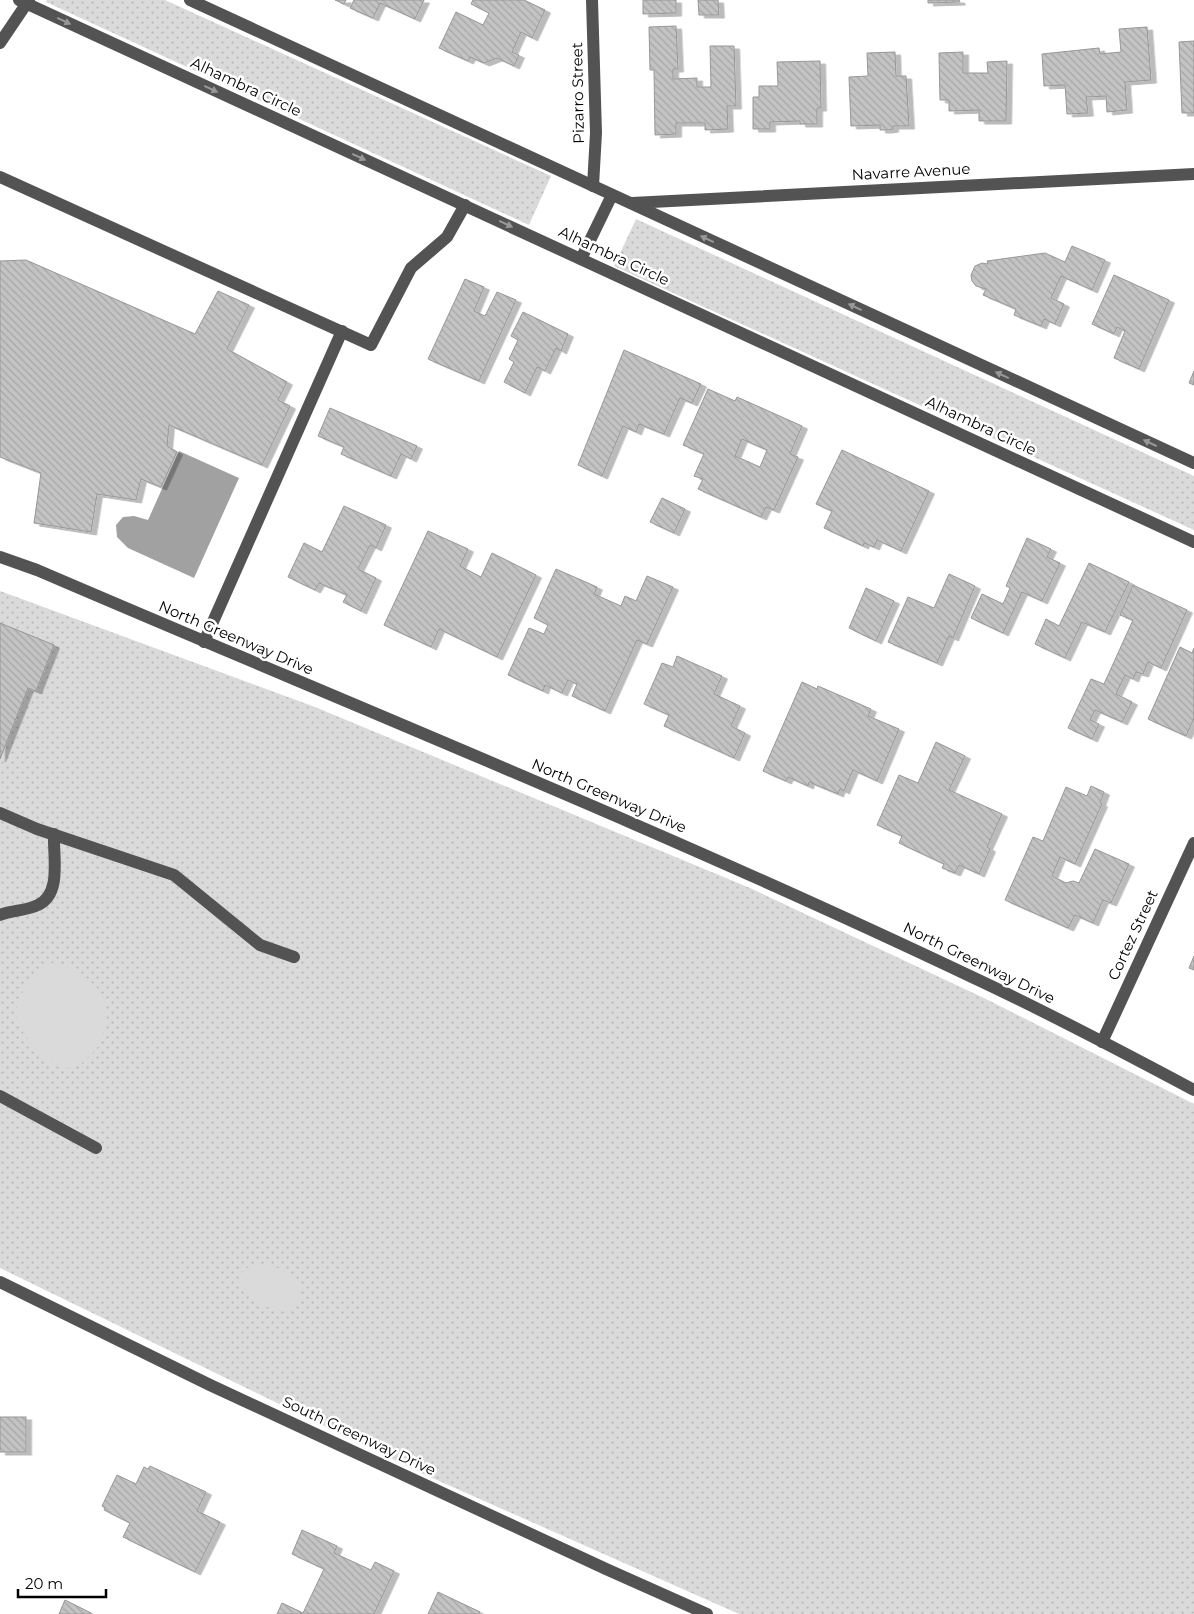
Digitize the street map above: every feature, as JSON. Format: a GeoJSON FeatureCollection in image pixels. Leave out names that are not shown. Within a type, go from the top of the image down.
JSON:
{"type":"FeatureCollection","features":[{"type":"Feature","properties":{"kind":"street"},"geometry":{"type":"LineString","coordinates":[[190,0],[1194,463]]}},
{"type":"Feature","properties":{"kind":"street","name":"Pizarro Street"},"geometry":{"type":"LineString","coordinates":[[592,0],[596,133],[593,186]]}},
{"type":"Feature","properties":{"kind":"street"},"geometry":{"type":"LineString","coordinates":[[0,43],[25,1]]}},
{"type":"Feature","properties":{"kind":"street","name":"Alhambra Circle"},"geometry":{"type":"LineString","coordinates":[[25,1],[1194,542]]}},
{"type":"Feature","properties":{"kind":"street","name":"Navarre Avenue"},"geometry":{"type":"LineString","coordinates":[[630,203],[1194,174]]}},
{"type":"Feature","properties":{"kind":"street"},"geometry":{"type":"LineString","coordinates":[[0,177],[371,344],[411,268],[447,238],[465,206]]}},
{"type":"Feature","properties":{"kind":"street"},"geometry":{"type":"LineString","coordinates":[[581,259],[612,195]]}},
{"type":"Feature","properties":{"kind":"street"},"geometry":{"type":"LineString","coordinates":[[204,642],[342,332]]}},
{"type":"Feature","properties":{"kind":"street","name":"North Greenway Drive"},"geometry":{"type":"LineString","coordinates":[[0,557],[37,570],[727,865],[974,978],[1194,1090]]}},
{"type":"Feature","properties":{"kind":"street"},"geometry":{"type":"LineString","coordinates":[[0,813],[54,834],[174,875],[260,945],[294,957]]}},
{"type":"Feature","properties":{"kind":"street"},"geometry":{"type":"LineString","coordinates":[[0,915],[38,905],[51,894],[55,882],[54,834]]}},
{"type":"Feature","properties":{"kind":"street","name":"Cortez Street"},"geometry":{"type":"LineString","coordinates":[[1102,1042],[1194,843]]}},
{"type":"Feature","properties":{"kind":"street"},"geometry":{"type":"LineString","coordinates":[[0,1096],[96,1148]]}},
{"type":"Feature","properties":{"kind":"street","name":"South Greenway Drive"},"geometry":{"type":"LineString","coordinates":[[0,1282],[218,1388],[606,1569],[707,1614]]}},
{"type":"Feature","properties":{"kind":"shaded area"},"geometry":{"type":"Polygon","coordinates":[[[47,0],[165,0],[551,176],[529,225],[46,2],[47,0]]]}},
{"type":"Feature","properties":{"kind":"shaded area"},"geometry":{"type":"Polygon","coordinates":[[[636,219],[1194,476],[1194,530],[614,266],[636,219]]]}},
{"type":"Feature","properties":{"kind":"shaded area"},"geometry":{"type":"Polygon","coordinates":[[[179,451],[239,478],[194,578],[128,548],[117,537],[116,525],[123,517],[134,516],[148,520],[179,451]]]}},
{"type":"Feature","properties":{"kind":"shaded area"},"geometry":{"type":"Polygon","coordinates":[[[0,591],[315,707],[750,888],[986,999],[1194,1104],[1194,1614],[739,1614],[419,1472],[0,1268],[0,591]]]}},
{"type":"Feature","properties":{"kind":"shaded area"},"geometry":{"type":"Polygon","coordinates":[[[56,962],[67,966],[86,978],[95,986],[106,1004],[105,1027],[97,1048],[83,1062],[68,1068],[61,1068],[47,1060],[24,1033],[17,1020],[19,1001],[27,984],[40,970],[56,962]]]}},
{"type":"Feature","properties":{"kind":"shaded area"},"geometry":{"type":"Polygon","coordinates":[[[259,1264],[282,1270],[300,1286],[300,1296],[289,1309],[278,1310],[267,1307],[246,1294],[240,1285],[239,1277],[245,1270],[259,1264]]]}},
{"type":"Feature","properties":{"kind":"building"},"geometry":{"type":"Polygon","coordinates":[[[335,0],[346,0],[344,4],[335,0]]]}},
{"type":"Feature","properties":{"kind":"building"},"geometry":{"type":"Polygon","coordinates":[[[354,0],[424,0],[415,19],[380,3],[373,18],[350,8],[354,0]]]}},
{"type":"Feature","properties":{"kind":"building"},"geometry":{"type":"Polygon","coordinates":[[[473,0],[524,0],[545,10],[532,38],[521,32],[512,52],[519,55],[514,66],[497,58],[484,63],[470,57],[468,61],[439,48],[456,12],[483,25],[489,13],[471,4],[473,0]]]}},
{"type":"Feature","properties":{"kind":"building"},"geometry":{"type":"Polygon","coordinates":[[[643,0],[676,0],[676,13],[643,14],[643,0]]]}},
{"type":"Feature","properties":{"kind":"building"},"geometry":{"type":"Polygon","coordinates":[[[698,0],[718,0],[719,15],[699,15],[698,0]]]}},
{"type":"Feature","properties":{"kind":"building"},"geometry":{"type":"Polygon","coordinates":[[[928,0],[959,0],[960,2],[928,3],[928,0]]]}},
{"type":"Feature","properties":{"kind":"building"},"geometry":{"type":"Polygon","coordinates":[[[676,26],[678,69],[673,69],[673,79],[697,78],[697,87],[711,87],[710,46],[734,46],[736,106],[727,106],[728,129],[705,130],[705,123],[676,123],[676,134],[655,135],[654,70],[650,70],[649,27],[676,26]]]}},
{"type":"Feature","properties":{"kind":"building"},"geometry":{"type":"Polygon","coordinates":[[[1147,27],[1151,80],[1125,82],[1127,110],[1107,112],[1106,96],[1086,97],[1088,113],[1067,114],[1065,85],[1044,86],[1042,54],[1099,48],[1100,54],[1121,52],[1119,29],[1147,27]]]}},
{"type":"Feature","properties":{"kind":"building"},"geometry":{"type":"Polygon","coordinates":[[[1194,41],[1194,113],[1182,113],[1179,42],[1194,41]]]}},
{"type":"Feature","properties":{"kind":"building"},"geometry":{"type":"Polygon","coordinates":[[[895,52],[896,76],[906,76],[909,126],[893,126],[893,129],[880,130],[880,125],[851,126],[849,77],[868,76],[867,53],[895,52]]]}},
{"type":"Feature","properties":{"kind":"building"},"geometry":{"type":"Polygon","coordinates":[[[963,52],[963,73],[988,73],[987,62],[1007,61],[1006,121],[979,121],[979,110],[949,111],[949,100],[940,100],[939,53],[963,52]]]}},
{"type":"Feature","properties":{"kind":"building"},"geometry":{"type":"Polygon","coordinates":[[[820,61],[821,108],[817,108],[817,124],[800,124],[800,121],[770,122],[770,129],[753,129],[753,97],[759,97],[759,86],[778,86],[777,62],[820,61]]]}},
{"type":"Feature","properties":{"kind":"building"},"geometry":{"type":"Polygon","coordinates":[[[1072,246],[1105,260],[1092,290],[1061,276],[1051,298],[1064,304],[1055,324],[1044,319],[1041,326],[1014,315],[1016,309],[983,295],[986,289],[976,286],[972,281],[971,275],[975,266],[982,263],[988,264],[987,261],[1045,253],[1065,262],[1072,246]]]}},
{"type":"Feature","properties":{"kind":"building"},"geometry":{"type":"Polygon","coordinates":[[[26,260],[195,334],[218,291],[249,305],[227,349],[287,382],[278,400],[290,406],[262,465],[169,425],[167,446],[177,452],[161,487],[141,479],[136,500],[97,494],[91,532],[34,523],[41,473],[0,457],[0,261],[26,260]]]}},
{"type":"Feature","properties":{"kind":"building"},"geometry":{"type":"Polygon","coordinates":[[[1114,275],[1169,300],[1139,369],[1114,358],[1125,331],[1117,327],[1114,334],[1092,324],[1114,275]]]}},
{"type":"Feature","properties":{"kind":"building"},"geometry":{"type":"Polygon","coordinates":[[[465,279],[484,287],[474,311],[485,316],[497,292],[516,300],[479,381],[428,359],[465,279]]]}},
{"type":"Feature","properties":{"kind":"building"},"geometry":{"type":"Polygon","coordinates":[[[523,312],[568,334],[561,351],[556,348],[545,371],[537,367],[525,393],[504,382],[514,362],[509,359],[518,340],[511,336],[523,312]]]}},
{"type":"Feature","properties":{"kind":"building"},"geometry":{"type":"Polygon","coordinates":[[[624,350],[701,384],[692,403],[680,398],[664,434],[639,424],[636,432],[623,426],[602,476],[578,465],[624,350]]]}},
{"type":"Feature","properties":{"kind":"building"},"geometry":{"type":"Polygon","coordinates":[[[1194,371],[1194,385],[1189,383],[1194,371]]]}},
{"type":"Feature","properties":{"kind":"building"},"geometry":{"type":"Polygon","coordinates":[[[708,389],[735,401],[737,397],[802,426],[790,454],[798,457],[774,510],[766,507],[761,517],[698,489],[703,479],[694,476],[704,454],[683,445],[708,389]],[[742,439],[735,456],[760,467],[767,450],[742,439]]]}},
{"type":"Feature","properties":{"kind":"building"},"geometry":{"type":"Polygon","coordinates":[[[330,408],[417,446],[411,459],[401,454],[391,476],[341,454],[344,447],[318,436],[330,408]]]}},
{"type":"Feature","properties":{"kind":"building"},"geometry":{"type":"Polygon","coordinates":[[[842,450],[929,491],[901,551],[877,540],[874,547],[864,543],[863,546],[824,528],[832,511],[816,504],[842,450]]]}},
{"type":"Feature","properties":{"kind":"building"},"geometry":{"type":"Polygon","coordinates":[[[662,498],[685,509],[674,533],[650,522],[662,498]]]}},
{"type":"Feature","properties":{"kind":"building"},"geometry":{"type":"Polygon","coordinates":[[[344,506],[386,525],[376,548],[370,545],[358,569],[376,578],[361,611],[343,602],[347,595],[319,583],[315,590],[288,577],[304,543],[322,552],[344,506]]]}},
{"type":"Feature","properties":{"kind":"building"},"geometry":{"type":"Polygon","coordinates":[[[428,531],[468,549],[460,566],[481,577],[492,553],[536,575],[497,657],[439,629],[431,647],[384,625],[428,531]]]}},
{"type":"Feature","properties":{"kind":"building"},"geometry":{"type":"Polygon","coordinates":[[[1027,538],[1051,549],[1047,557],[1060,563],[1042,601],[1022,592],[1003,633],[971,618],[982,594],[1003,604],[1010,588],[1006,586],[1027,538]]]}},
{"type":"Feature","properties":{"kind":"building"},"geometry":{"type":"Polygon","coordinates":[[[1089,563],[1129,582],[1105,632],[1082,622],[1065,658],[1035,644],[1046,619],[1059,626],[1089,563]]]}},
{"type":"Feature","properties":{"kind":"building"},"geometry":{"type":"Polygon","coordinates":[[[556,569],[597,587],[594,594],[621,606],[625,596],[636,601],[647,576],[673,587],[647,644],[637,640],[605,711],[572,696],[577,684],[568,680],[562,693],[545,685],[543,691],[508,675],[529,628],[544,634],[548,625],[534,618],[556,569]]]}},
{"type":"Feature","properties":{"kind":"building"},"geometry":{"type":"Polygon","coordinates":[[[949,574],[975,586],[953,638],[949,636],[937,663],[888,642],[908,597],[934,608],[949,574]]]}},
{"type":"Feature","properties":{"kind":"building"},"geometry":{"type":"Polygon","coordinates":[[[1133,585],[1187,610],[1161,668],[1148,662],[1143,674],[1136,672],[1133,679],[1125,675],[1116,694],[1132,702],[1122,722],[1095,710],[1090,720],[1099,724],[1092,739],[1068,728],[1091,679],[1104,684],[1133,620],[1120,615],[1133,585]]]}},
{"type":"Feature","properties":{"kind":"building"},"geometry":{"type":"Polygon","coordinates":[[[866,588],[894,601],[876,641],[849,628],[866,588]]]}},
{"type":"Feature","properties":{"kind":"building"},"geometry":{"type":"Polygon","coordinates":[[[0,623],[54,645],[36,691],[28,688],[0,759],[0,623]]]}},
{"type":"Feature","properties":{"kind":"building"},"geometry":{"type":"Polygon","coordinates":[[[1180,647],[1192,653],[1194,648],[1194,718],[1186,736],[1148,719],[1180,647]]]}},
{"type":"Feature","properties":{"kind":"building"},"geometry":{"type":"Polygon","coordinates":[[[677,656],[722,676],[714,694],[740,706],[731,726],[745,733],[734,758],[664,726],[669,715],[644,704],[662,663],[673,667],[677,656]]]}},
{"type":"Feature","properties":{"kind":"building"},"geometry":{"type":"Polygon","coordinates":[[[802,682],[817,689],[818,686],[871,709],[868,716],[899,729],[877,781],[853,770],[844,791],[840,789],[838,794],[809,782],[808,786],[788,777],[786,781],[763,771],[802,682]]]}},
{"type":"Feature","properties":{"kind":"building"},"geometry":{"type":"Polygon","coordinates":[[[936,742],[965,756],[949,790],[1002,814],[987,847],[990,849],[979,874],[959,865],[955,873],[942,868],[944,864],[899,843],[902,836],[877,825],[899,775],[918,783],[936,742]]]}},
{"type":"Feature","properties":{"kind":"building"},"geometry":{"type":"Polygon","coordinates":[[[1091,786],[1104,792],[1100,803],[1102,804],[1075,864],[1060,857],[1052,876],[1066,883],[1073,881],[1079,883],[1095,849],[1129,864],[1111,903],[1103,900],[1093,923],[1075,915],[1068,928],[1005,900],[1033,837],[1043,841],[1066,787],[1087,796],[1091,786]]]}},
{"type":"Feature","properties":{"kind":"building"},"geometry":{"type":"Polygon","coordinates":[[[1194,956],[1194,970],[1189,968],[1194,956]]]}},
{"type":"Feature","properties":{"kind":"building"},"geometry":{"type":"Polygon","coordinates":[[[0,1417],[26,1417],[26,1452],[0,1452],[0,1417]]]}},
{"type":"Feature","properties":{"kind":"building"},"geometry":{"type":"Polygon","coordinates":[[[150,1466],[206,1492],[197,1511],[220,1522],[195,1572],[123,1537],[130,1523],[104,1510],[105,1508],[102,1506],[117,1475],[136,1484],[144,1467],[148,1469],[150,1466]]]}},
{"type":"Feature","properties":{"kind":"building"},"geometry":{"type":"Polygon","coordinates":[[[302,1530],[337,1546],[334,1553],[371,1570],[375,1562],[394,1571],[374,1614],[277,1614],[282,1603],[303,1613],[324,1569],[292,1554],[302,1530]]]}},
{"type":"Feature","properties":{"kind":"building"},"geometry":{"type":"Polygon","coordinates":[[[438,1592],[480,1612],[479,1614],[428,1614],[438,1592]]]}},
{"type":"Feature","properties":{"kind":"building"},"geometry":{"type":"Polygon","coordinates":[[[65,1600],[91,1613],[91,1614],[59,1614],[65,1600]]]}}]}
